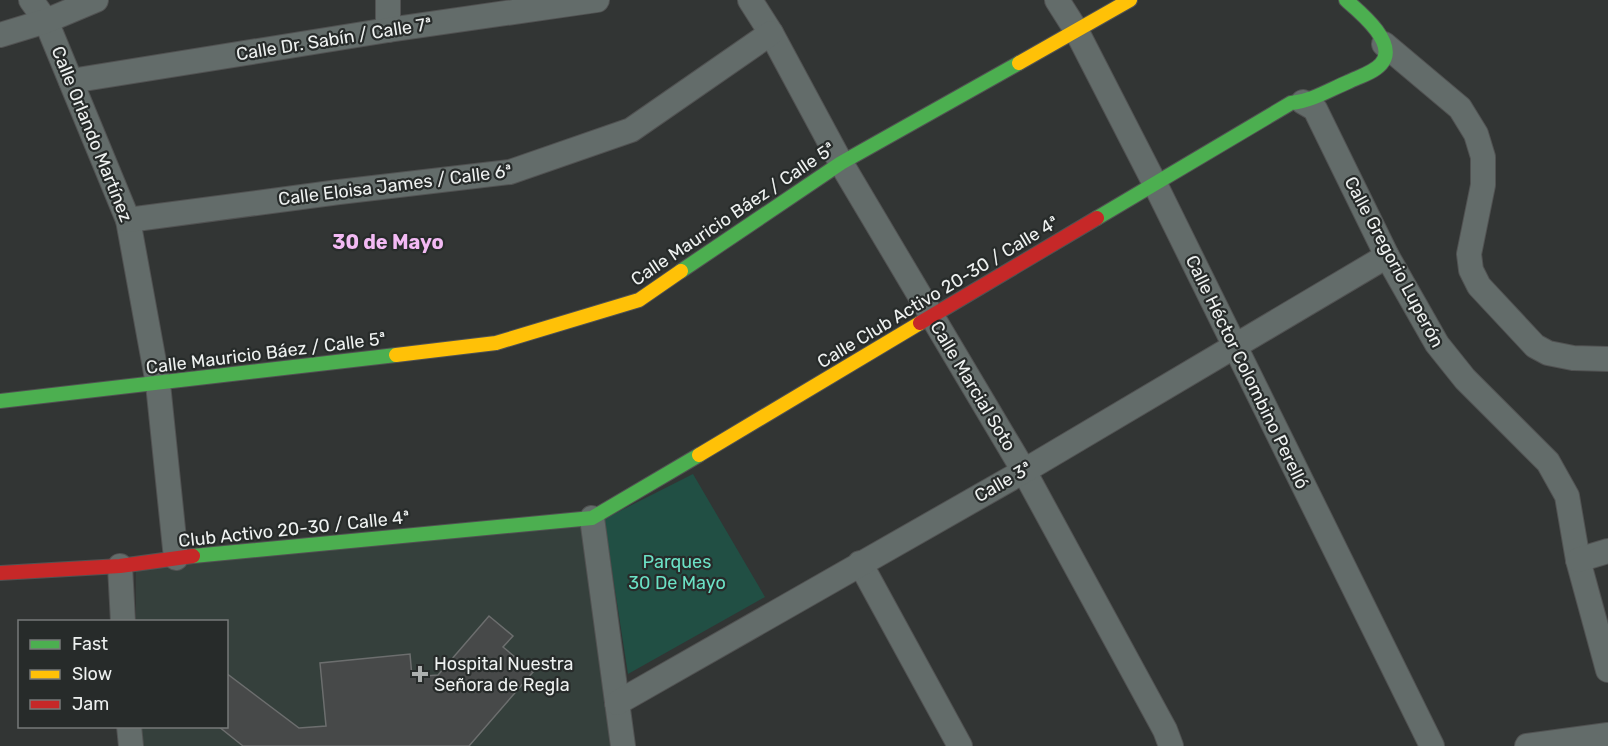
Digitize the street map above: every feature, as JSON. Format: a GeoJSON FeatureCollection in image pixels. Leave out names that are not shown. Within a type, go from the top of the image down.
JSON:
{"type":"FeatureCollection","features":[{"type":"Feature","properties":{"kind":"street","name":"Calle Orlando Martínez"},"geometry":{"type":"LineString","coordinates":[[31,0],[46,21],[128,220],[158,384],[176,558]]}},
{"type":"Feature","properties":{"kind":"street"},"geometry":{"type":"LineString","coordinates":[[0,35],[46,21],[96,0]]}},
{"type":"Feature","properties":{"kind":"street"},"geometry":{"type":"LineString","coordinates":[[388,0],[388,30]]}},
{"type":"Feature","properties":{"kind":"street","name":"Calle Dr. Sabín / Calle 7ª"},"geometry":{"type":"LineString","coordinates":[[71,81],[388,30],[597,0]]}},
{"type":"Feature","properties":{"kind":"street","name":"Calle Marcial Soto"},"geometry":{"type":"LineString","coordinates":[[750,0],[771,33],[841,163],[1024,471],[1165,730],[1171,746]]}},
{"type":"Feature","properties":{"kind":"street","name":"Calle Héctor Colombino Perelló"},"geometry":{"type":"LineString","coordinates":[[1058,0],[1076,30],[1155,184],[1432,746]]}},
{"type":"Feature","properties":{"kind":"street","name":"Calle Mauricio Báez / Calle 5ª"},"geometry":{"type":"LineString","coordinates":[[0,401],[496,343],[639,300],[841,163],[1130,0]]}},
{"type":"Feature","properties":{"kind":"street"},"geometry":{"type":"LineString","coordinates":[[1346,0],[1372,24],[1384,44],[1460,108],[1476,134],[1483,157],[1483,185],[1469,254],[1471,270],[1479,286],[1535,346],[1548,353],[1574,358],[1608,359]]}},
{"type":"Feature","properties":{"kind":"street","name":"Calle Eloisa James / Calle 6ª"},"geometry":{"type":"LineString","coordinates":[[128,220],[510,172],[631,130],[771,33]]}},
{"type":"Feature","properties":{"kind":"street","name":"Calle Club Activo 20-30 / Calle 4ª"},"geometry":{"type":"LineString","coordinates":[[592,518],[1291,103],[1304,102],[1371,70],[1382,63],[1386,54],[1384,44]]}},
{"type":"Feature","properties":{"kind":"street","name":"Calle Gregorio Luperón"},"geometry":{"type":"LineString","coordinates":[[1304,102],[1315,109],[1387,256],[1437,344],[1465,379],[1548,462],[1567,496],[1578,560],[1608,670]]}},
{"type":"Feature","properties":{"kind":"street","name":"Calle 3ª"},"geometry":{"type":"LineString","coordinates":[[617,703],[1024,471],[1387,256]]}},
{"type":"Feature","properties":{"kind":"street"},"geometry":{"type":"LineString","coordinates":[[592,518],[623,746]]}},
{"type":"Feature","properties":{"kind":"street","name":"Club Activo 20-30 / Calle 4ª"},"geometry":{"type":"LineString","coordinates":[[0,573],[120,566],[176,558],[592,518]]}},
{"type":"Feature","properties":{"kind":"street"},"geometry":{"type":"LineString","coordinates":[[1578,560],[1608,551]]}},
{"type":"Feature","properties":{"kind":"street"},"geometry":{"type":"LineString","coordinates":[[860,563],[960,746]]}},
{"type":"Feature","properties":{"kind":"street"},"geometry":{"type":"LineString","coordinates":[[120,566],[123,620]]}},
{"type":"Feature","properties":{"kind":"street"},"geometry":{"type":"LineString","coordinates":[[129,728],[131,746]]}},
{"type":"Feature","properties":{"kind":"street"},"geometry":{"type":"LineString","coordinates":[[1527,746],[1608,735]]}},
{"type":"Feature","properties":{"kind":"shaded area","name":"Hospital Nuestra Señora de Regla"},"geometry":{"type":"Polygon","coordinates":[[[592,518],[623,746],[140,746],[138,728],[228,728],[228,620],[136,620],[136,564],[592,518]]]}},
{"type":"Feature","properties":{"kind":"green space","name":"Parques 30 De Mayo"},"geometry":{"type":"Polygon","coordinates":[[[693,474],[765,597],[628,674],[604,519],[693,474]]]}},
{"type":"Feature","properties":{"kind":"building"},"geometry":{"type":"Polygon","coordinates":[[[489,616],[513,636],[503,647],[533,672],[469,746],[243,746],[220,728],[228,728],[228,675],[299,728],[326,726],[320,663],[410,654],[412,677],[438,675],[489,616]]]}},
{"type":"Feature","properties":{"kind":"traffic: fast"},"geometry":{"type":"LineString","coordinates":[[1097,218],[1291,103],[1320,95],[1378,67],[1385,56],[1382,38],[1368,20],[1346,0]]}},
{"type":"Feature","properties":{"kind":"traffic: fast"},"geometry":{"type":"LineString","coordinates":[[681,271],[841,163],[1019,63]]}},
{"type":"Feature","properties":{"kind":"traffic: fast"},"geometry":{"type":"LineString","coordinates":[[0,401],[396,355]]}},
{"type":"Feature","properties":{"kind":"traffic: fast"},"geometry":{"type":"LineString","coordinates":[[193,556],[592,518],[699,455]]}},
{"type":"Feature","properties":{"kind":"traffic: slow"},"geometry":{"type":"LineString","coordinates":[[1019,63],[1130,0]]}},
{"type":"Feature","properties":{"kind":"traffic: slow"},"geometry":{"type":"LineString","coordinates":[[396,355],[496,343],[639,300],[681,271]]}},
{"type":"Feature","properties":{"kind":"traffic: slow"},"geometry":{"type":"LineString","coordinates":[[699,455],[920,323]]}},
{"type":"Feature","properties":{"kind":"traffic: jam"},"geometry":{"type":"LineString","coordinates":[[920,323],[1097,218]]}},
{"type":"Feature","properties":{"kind":"traffic: jam"},"geometry":{"type":"LineString","coordinates":[[0,573],[120,566],[193,556]]}},
{"type":"Feature","properties":{"kind":"place","name":"Hospital Nuestra Señora de Regla"},"geometry":{"type":"Point","coordinates":[420,674]}},
{"type":"Feature","properties":{"kind":"district","name":"30 de Mayo"},"geometry":{"type":"Point","coordinates":[388,242]}}]}
